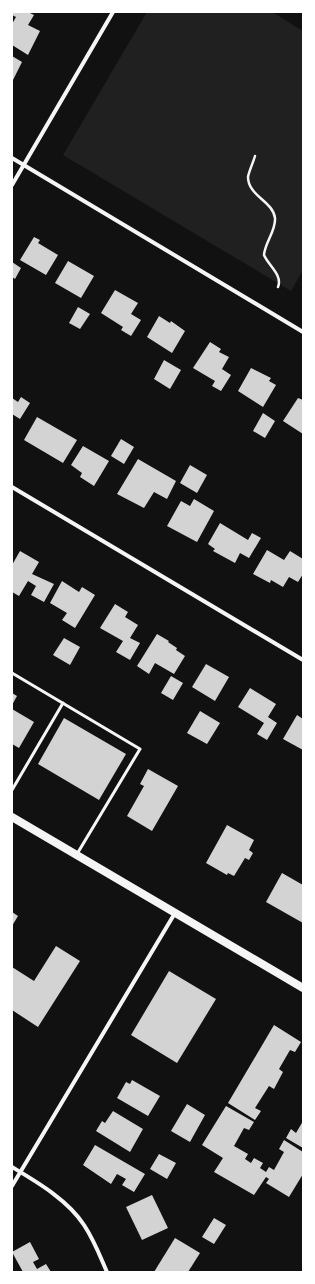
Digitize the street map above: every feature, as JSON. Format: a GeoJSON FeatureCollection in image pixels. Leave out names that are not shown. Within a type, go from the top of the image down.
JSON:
{"type":"FeatureCollection","features":[{"type":"Feature","properties":{"kind":"main road"},"geometry":{"type":"LineString","coordinates":[[12,817],[303,988]]}},
{"type":"Feature","properties":{"kind":"street"},"geometry":{"type":"LineString","coordinates":[[12,184],[113,12]]}},
{"type":"Feature","properties":{"kind":"street"},"geometry":{"type":"LineString","coordinates":[[12,158],[303,332]]}},
{"type":"Feature","properties":{"kind":"street"},"geometry":{"type":"LineString","coordinates":[[12,487],[303,660]]}},
{"type":"Feature","properties":{"kind":"street"},"geometry":{"type":"LineString","coordinates":[[12,1186],[175,913]]}},
{"type":"Feature","properties":{"kind":"street"},"geometry":{"type":"LineString","coordinates":[[12,1167],[57,1197],[73,1211],[91,1237],[107,1272]]}},
{"type":"Feature","properties":{"kind":"lane"},"geometry":{"type":"LineString","coordinates":[[12,673],[140,749],[77,854]]}},
{"type":"Feature","properties":{"kind":"lane"},"geometry":{"type":"LineString","coordinates":[[12,790],[63,703]]}},
{"type":"Feature","properties":{"kind":"path"},"geometry":{"type":"LineString","coordinates":[[256,156],[248,176],[249,183],[252,189],[274,213],[274,226],[264,254],[269,265],[279,278],[280,282],[278,287]]}},
{"type":"Feature","properties":{"kind":"shaded area"},"geometry":{"type":"Polygon","coordinates":[[[147,12],[272,12],[303,31],[303,270],[291,291],[63,155],[147,12]]]}},
{"type":"Feature","properties":{"kind":"building"},"geometry":{"type":"Polygon","coordinates":[[[13,12],[28,12],[34,15],[28,25],[40,31],[28,55],[12,45],[12,24],[16,17],[12,15],[13,12]]]}},
{"type":"Feature","properties":{"kind":"building"},"geometry":{"type":"Polygon","coordinates":[[[12,56],[22,62],[12,82],[12,56]]]}},
{"type":"Feature","properties":{"kind":"building"},"geometry":{"type":"Polygon","coordinates":[[[34,237],[40,240],[38,243],[58,255],[46,275],[20,260],[34,237]]]}},
{"type":"Feature","properties":{"kind":"building"},"geometry":{"type":"Polygon","coordinates":[[[68,261],[94,276],[81,298],[55,283],[68,261]]]}},
{"type":"Feature","properties":{"kind":"building"},"geometry":{"type":"Polygon","coordinates":[[[12,262],[21,268],[15,279],[12,277],[12,262]]]}},
{"type":"Feature","properties":{"kind":"building"},"geometry":{"type":"Polygon","coordinates":[[[115,290],[138,303],[131,314],[141,320],[131,336],[121,330],[123,327],[101,313],[115,290]]]}},
{"type":"Feature","properties":{"kind":"building"},"geometry":{"type":"Polygon","coordinates":[[[78,307],[90,314],[80,329],[69,323],[78,307]]]}},
{"type":"Feature","properties":{"kind":"building"},"geometry":{"type":"Polygon","coordinates":[[[159,316],[170,323],[171,321],[185,331],[172,353],[147,337],[159,316]]]}},
{"type":"Feature","properties":{"kind":"building"},"geometry":{"type":"Polygon","coordinates":[[[210,342],[221,349],[219,352],[229,357],[222,369],[231,375],[221,391],[212,386],[215,381],[193,368],[210,342]]]}},
{"type":"Feature","properties":{"kind":"building"},"geometry":{"type":"Polygon","coordinates":[[[164,360],[181,370],[170,389],[154,379],[164,360]]]}},
{"type":"Feature","properties":{"kind":"building"},"geometry":{"type":"Polygon","coordinates":[[[251,368],[271,378],[269,381],[276,385],[263,407],[238,391],[251,368]]]}},
{"type":"Feature","properties":{"kind":"building"},"geometry":{"type":"Polygon","coordinates":[[[21,397],[30,403],[20,419],[12,414],[12,398],[18,402],[21,397]]]}},
{"type":"Feature","properties":{"kind":"building"},"geometry":{"type":"Polygon","coordinates":[[[298,398],[303,400],[303,434],[283,421],[298,398]]]}},
{"type":"Feature","properties":{"kind":"building"},"geometry":{"type":"Polygon","coordinates":[[[263,413],[275,421],[265,438],[253,431],[263,413]]]}},
{"type":"Feature","properties":{"kind":"building"},"geometry":{"type":"Polygon","coordinates":[[[37,417],[77,440],[63,463],[24,440],[37,417]]]}},
{"type":"Feature","properties":{"kind":"building"},"geometry":{"type":"Polygon","coordinates":[[[121,439],[134,447],[124,464],[111,456],[121,439]]]}},
{"type":"Feature","properties":{"kind":"building"},"geometry":{"type":"Polygon","coordinates":[[[83,446],[109,461],[94,486],[80,477],[82,473],[71,465],[83,446]]]}},
{"type":"Feature","properties":{"kind":"building"},"geometry":{"type":"Polygon","coordinates":[[[138,459],[176,481],[167,499],[154,492],[144,508],[117,494],[138,459]]]}},
{"type":"Feature","properties":{"kind":"building"},"geometry":{"type":"Polygon","coordinates":[[[190,465],[207,475],[197,493],[180,483],[190,465]]]}},
{"type":"Feature","properties":{"kind":"building"},"geometry":{"type":"Polygon","coordinates":[[[194,499],[214,511],[197,542],[167,526],[181,501],[190,506],[194,499]]]}},
{"type":"Feature","properties":{"kind":"building"},"geometry":{"type":"Polygon","coordinates":[[[220,523],[248,540],[252,533],[261,538],[249,558],[240,553],[235,563],[213,551],[215,549],[208,544],[220,523]]]}},
{"type":"Feature","properties":{"kind":"building"},"geometry":{"type":"Polygon","coordinates":[[[267,550],[284,560],[290,551],[303,559],[303,574],[298,582],[289,577],[283,587],[271,580],[270,583],[253,574],[267,550]]]}},
{"type":"Feature","properties":{"kind":"building"},"geometry":{"type":"Polygon","coordinates":[[[20,551],[39,562],[32,574],[54,584],[44,602],[31,595],[36,586],[28,581],[19,596],[12,592],[12,565],[20,551]]]}},
{"type":"Feature","properties":{"kind":"building"},"geometry":{"type":"Polygon","coordinates":[[[62,581],[79,592],[82,587],[95,595],[75,628],[62,620],[67,613],[50,603],[62,581]]]}},
{"type":"Feature","properties":{"kind":"building"},"geometry":{"type":"Polygon","coordinates":[[[115,604],[128,612],[125,617],[138,625],[130,638],[140,643],[130,660],[116,652],[123,641],[100,628],[115,604]]]}},
{"type":"Feature","properties":{"kind":"building"},"geometry":{"type":"Polygon","coordinates":[[[157,634],[169,641],[168,642],[177,648],[176,650],[185,656],[174,674],[155,663],[149,674],[137,666],[157,634]]]}},
{"type":"Feature","properties":{"kind":"building"},"geometry":{"type":"Polygon","coordinates":[[[64,638],[80,647],[70,665],[53,655],[64,638]]]}},
{"type":"Feature","properties":{"kind":"building"},"geometry":{"type":"Polygon","coordinates":[[[206,664],[229,677],[215,701],[192,687],[206,664]]]}},
{"type":"Feature","properties":{"kind":"building"},"geometry":{"type":"Polygon","coordinates":[[[171,676],[183,683],[173,700],[161,693],[171,676]]]}},
{"type":"Feature","properties":{"kind":"building"},"geometry":{"type":"Polygon","coordinates":[[[250,688],[276,704],[268,717],[277,723],[267,740],[257,734],[264,723],[238,707],[250,688]]]}},
{"type":"Feature","properties":{"kind":"building"},"geometry":{"type":"Polygon","coordinates":[[[12,693],[17,696],[12,705],[12,693]]]}},
{"type":"Feature","properties":{"kind":"building"},"geometry":{"type":"Polygon","coordinates":[[[12,709],[34,722],[19,748],[12,744],[12,709]]]}},
{"type":"Feature","properties":{"kind":"building"},"geometry":{"type":"Polygon","coordinates":[[[200,711],[220,723],[207,744],[187,733],[200,711]]]}},
{"type":"Feature","properties":{"kind":"building"},"geometry":{"type":"Polygon","coordinates":[[[297,715],[303,719],[303,750],[283,739],[297,715]]]}},
{"type":"Feature","properties":{"kind":"building"},"geometry":{"type":"Polygon","coordinates":[[[64,718],[126,754],[99,800],[38,764],[64,718]]]}},
{"type":"Feature","properties":{"kind":"building"},"geometry":{"type":"Polygon","coordinates":[[[148,769],[178,786],[152,831],[127,816],[144,786],[140,784],[148,769]]]}},
{"type":"Feature","properties":{"kind":"building"},"geometry":{"type":"Polygon","coordinates":[[[227,825],[254,840],[249,850],[253,853],[249,860],[245,858],[234,876],[228,873],[227,875],[206,863],[227,825]]]}},
{"type":"Feature","properties":{"kind":"building"},"geometry":{"type":"Polygon","coordinates":[[[282,873],[303,885],[303,923],[266,902],[282,873]]]}},
{"type":"Feature","properties":{"kind":"building"},"geometry":{"type":"Polygon","coordinates":[[[12,912],[18,916],[12,926],[12,912]]]}},
{"type":"Feature","properties":{"kind":"building"},"geometry":{"type":"Polygon","coordinates":[[[56,946],[80,961],[38,1027],[12,1010],[12,967],[34,981],[56,946]]]}},
{"type":"Feature","properties":{"kind":"building"},"geometry":{"type":"Polygon","coordinates":[[[169,971],[216,999],[177,1063],[131,1035],[169,971]]]}},
{"type":"Feature","properties":{"kind":"building"},"geometry":{"type":"Polygon","coordinates":[[[274,1025],[301,1042],[295,1052],[290,1050],[279,1069],[283,1072],[274,1089],[269,1086],[255,1108],[261,1111],[255,1120],[228,1103],[274,1025]]]}},
{"type":"Feature","properties":{"kind":"building"},"geometry":{"type":"Polygon","coordinates":[[[132,1080],[160,1096],[148,1116],[117,1098],[126,1082],[130,1084],[132,1080]]]}},
{"type":"Feature","properties":{"kind":"building"},"geometry":{"type":"Polygon","coordinates":[[[187,1104],[205,1115],[190,1142],[171,1131],[187,1104]]]}},
{"type":"Feature","properties":{"kind":"building"},"geometry":{"type":"Polygon","coordinates":[[[226,1106],[254,1122],[249,1130],[244,1128],[234,1146],[248,1154],[245,1159],[251,1163],[254,1158],[263,1163],[260,1168],[266,1172],[269,1167],[274,1170],[284,1152],[279,1149],[284,1140],[303,1152],[303,1174],[289,1197],[266,1183],[269,1179],[266,1177],[254,1195],[214,1172],[223,1158],[202,1145],[226,1106]]]}},
{"type":"Feature","properties":{"kind":"building"},"geometry":{"type":"Polygon","coordinates":[[[113,1111],[143,1129],[130,1152],[96,1131],[102,1121],[105,1123],[113,1111]]]}},
{"type":"Feature","properties":{"kind":"building"},"geometry":{"type":"Polygon","coordinates":[[[303,1121],[303,1148],[286,1138],[291,1129],[296,1133],[303,1121]]]}},
{"type":"Feature","properties":{"kind":"building"},"geometry":{"type":"Polygon","coordinates":[[[95,1145],[145,1174],[134,1192],[122,1185],[126,1179],[117,1174],[111,1184],[83,1165],[95,1145]]]}},
{"type":"Feature","properties":{"kind":"building"},"geometry":{"type":"Polygon","coordinates":[[[159,1154],[176,1163],[167,1179],[150,1169],[159,1154]]]}},
{"type":"Feature","properties":{"kind":"building"},"geometry":{"type":"Polygon","coordinates":[[[152,1195],[168,1228],[142,1240],[126,1207],[152,1195]]]}},
{"type":"Feature","properties":{"kind":"building"},"geometry":{"type":"Polygon","coordinates":[[[214,1218],[226,1225],[214,1244],[202,1237],[214,1218]]]}},
{"type":"Feature","properties":{"kind":"building"},"geometry":{"type":"Polygon","coordinates":[[[175,1238],[200,1253],[188,1272],[154,1272],[175,1238]]]}},
{"type":"Feature","properties":{"kind":"building"},"geometry":{"type":"Polygon","coordinates":[[[30,1242],[39,1259],[33,1262],[37,1269],[46,1264],[51,1272],[23,1272],[12,1252],[30,1242]]]}}]}
